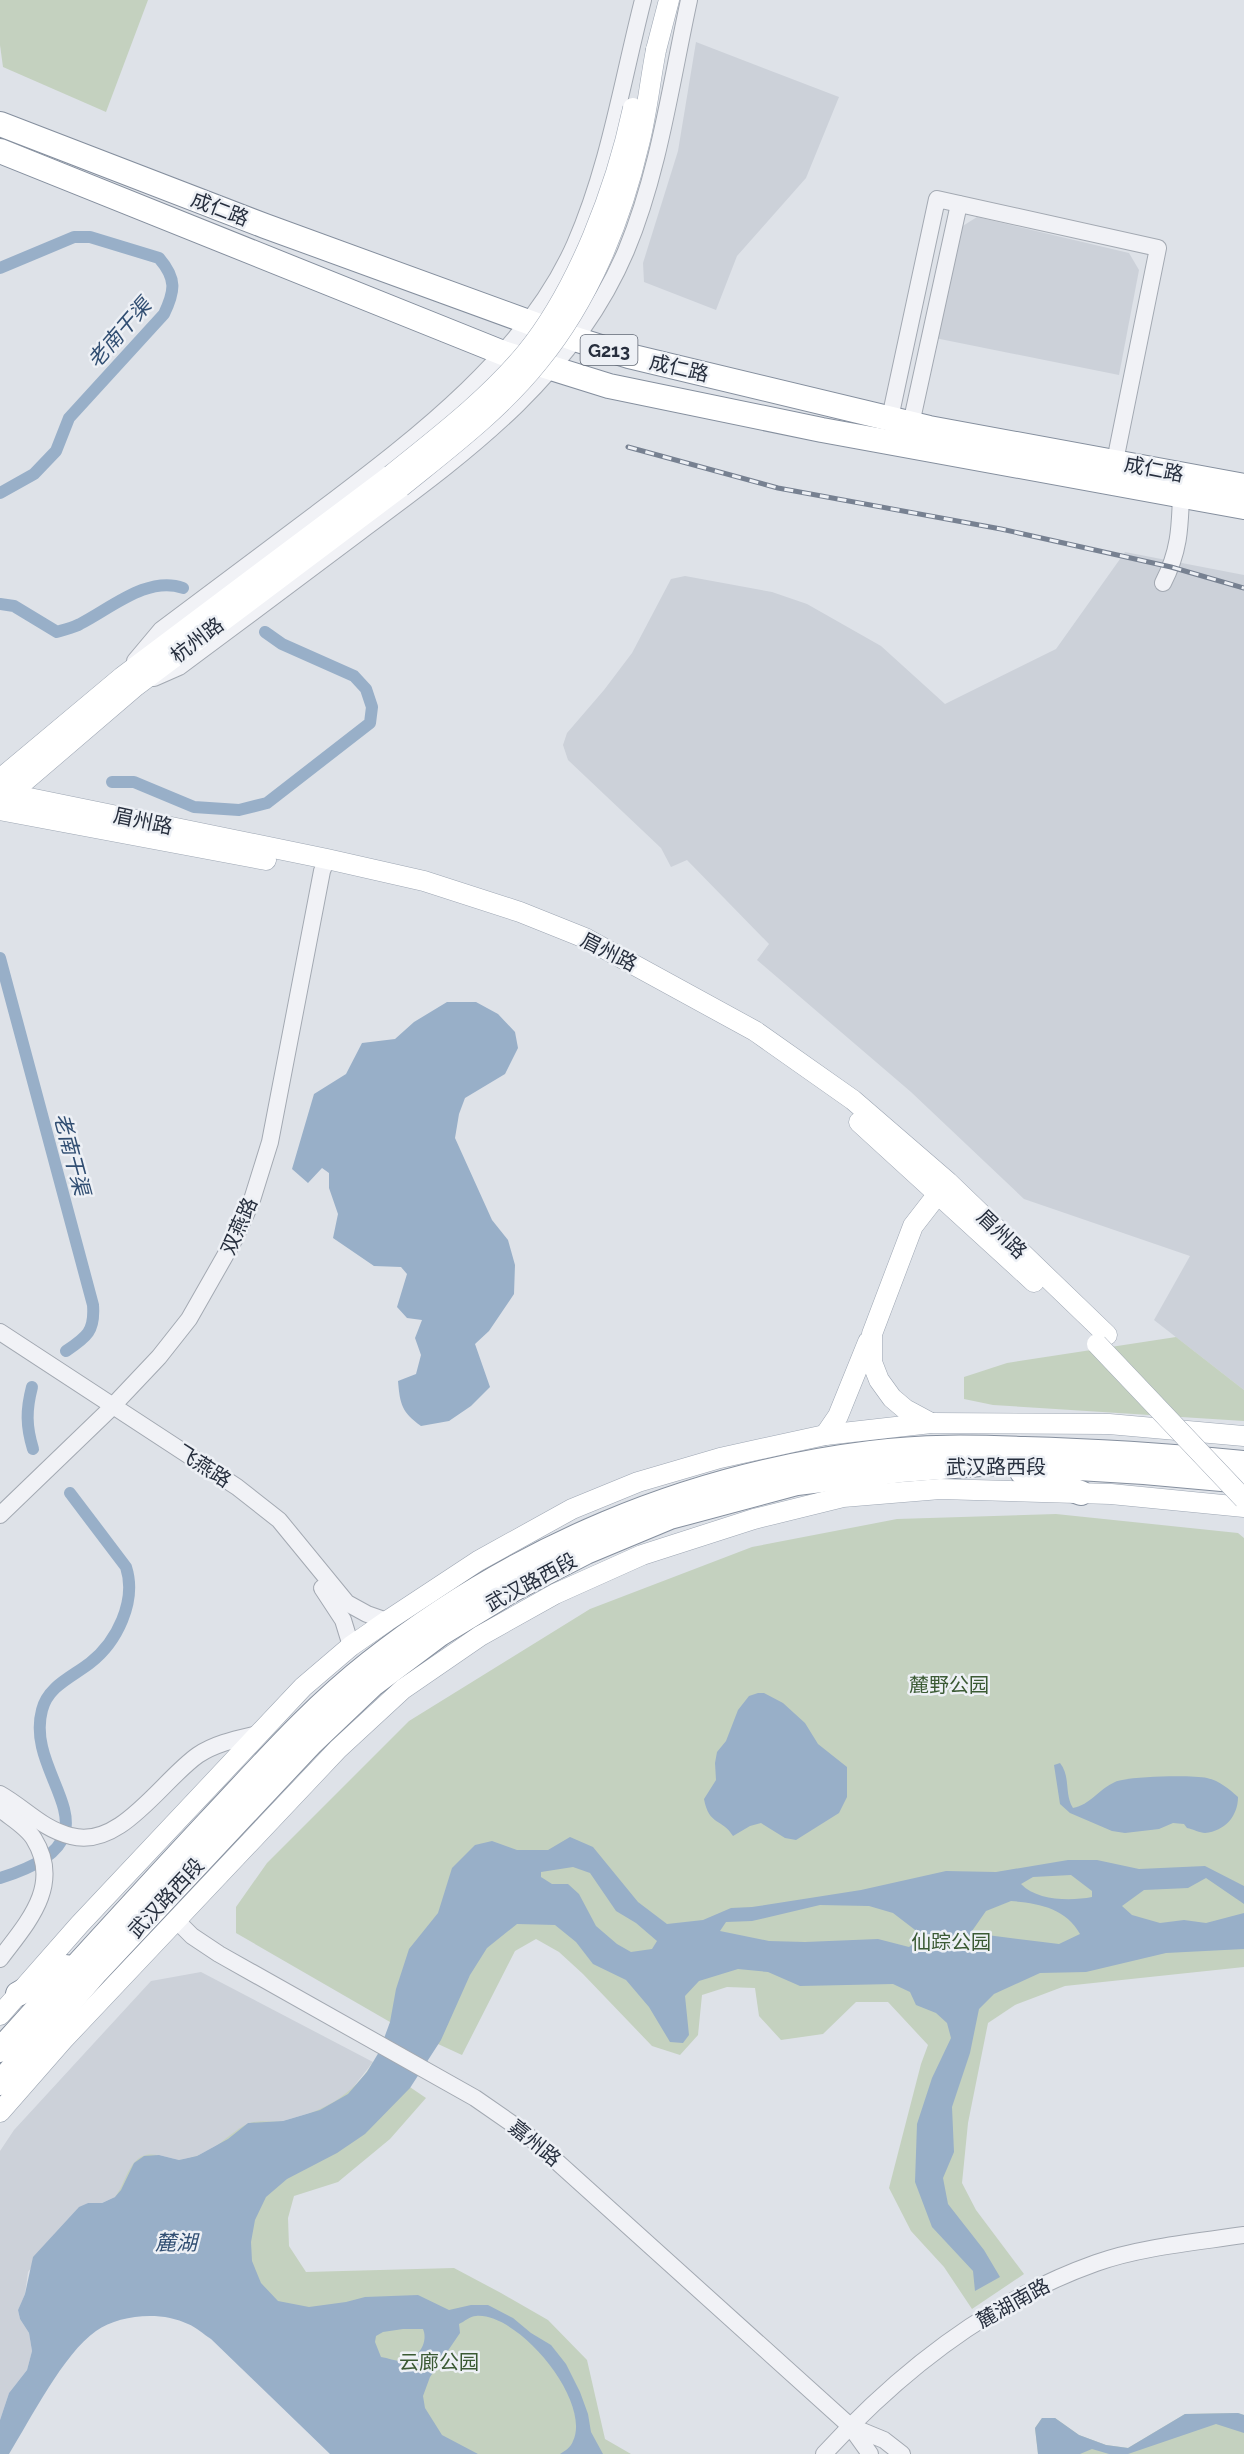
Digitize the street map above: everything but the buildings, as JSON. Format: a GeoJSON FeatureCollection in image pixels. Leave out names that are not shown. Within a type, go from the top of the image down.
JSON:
{"type":"FeatureCollection","features":[{"type":"Feature","properties":{"kind":"highway","name":"成仁路"},"geometry":{"type":"LineString","coordinates":[[0,124],[265,226],[529,320],[575,339],[629,356],[1113,471],[1181,495],[1244,507]]}},
{"type":"Feature","properties":{"kind":"highway","name":"成仁路"},"geometry":{"type":"LineString","coordinates":[[0,151],[503,353],[609,386],[822,429],[1113,471],[1244,486]]}},
{"type":"Feature","properties":{"kind":"highway","name":"武汉路西段"},"geometry":{"type":"LineString","coordinates":[[0,2050],[302,1722],[367,1665],[428,1619],[503,1573],[580,1534],[666,1499],[788,1467],[871,1453],[953,1447],[1114,1452],[1244,1462]]}},
{"type":"Feature","properties":{"kind":"highway","name":"武汉路西段"},"geometry":{"type":"LineString","coordinates":[[0,2083],[96,1972],[311,1743],[372,1686],[440,1634],[514,1589],[586,1552],[670,1517],[797,1483],[902,1470],[994,1463],[1244,1481]]}},
{"type":"Feature","properties":{"kind":"highway"},"geometry":{"type":"LineString","coordinates":[[994,1463],[1081,1493]]}},
{"type":"Feature","properties":{"kind":"highway"},"geometry":{"type":"LineString","coordinates":[[18,1994],[84,1957]]}},
{"type":"Feature","properties":{"kind":"main road"},"geometry":{"type":"LineString","coordinates":[[651,48],[657,0]]}},
{"type":"Feature","properties":{"kind":"main road"},"geometry":{"type":"LineString","coordinates":[[651,48],[669,0]]}},
{"type":"Feature","properties":{"kind":"main road","name":"杭州路"},"geometry":{"type":"LineString","coordinates":[[2,796],[129,682],[396,481],[468,432],[511,393],[561,333],[580,301],[600,259],[624,199],[640,143],[651,48]]}},
{"type":"Feature","properties":{"kind":"main road","name":"眉州路"},"geometry":{"type":"LineString","coordinates":[[2,796],[324,865],[410,888],[506,920],[580,949],[744,1038],[854,1116],[942,1188],[1102,1339]]}},
{"type":"Feature","properties":{"kind":"main road"},"geometry":{"type":"LineString","coordinates":[[825,1435],[838,1416],[913,1226],[942,1188]]}},
{"type":"Feature","properties":{"kind":"main road"},"geometry":{"type":"LineString","coordinates":[[872,1334],[872,1362],[879,1380],[892,1398],[905,1409],[931,1423]]}},
{"type":"Feature","properties":{"kind":"main road"},"geometry":{"type":"LineString","coordinates":[[1102,1339],[1244,1481]]}},
{"type":"Feature","properties":{"kind":"main road"},"geometry":{"type":"LineString","coordinates":[[1102,1339],[1244,1499]]}},
{"type":"Feature","properties":{"kind":"main road"},"geometry":{"type":"LineString","coordinates":[[0,2015],[303,1687],[351,1646],[387,1621],[478,1561],[572,1509],[638,1482],[720,1458],[825,1435],[931,1423],[1109,1424],[1244,1436]]}},
{"type":"Feature","properties":{"kind":"main road"},"geometry":{"type":"LineString","coordinates":[[0,2112],[63,2040],[338,1749],[403,1689],[480,1636],[555,1594],[642,1555],[754,1519],[843,1497],[940,1490],[1081,1493],[1244,1507]]}},
{"type":"Feature","properties":{"kind":"street"},"geometry":{"type":"LineString","coordinates":[[129,682],[161,630],[380,465],[448,407],[503,353],[529,320],[554,285],[575,245],[596,188],[614,127],[643,0]]}},
{"type":"Feature","properties":{"kind":"street"},"geometry":{"type":"LineString","coordinates":[[129,682],[179,667],[408,496],[514,410],[552,369],[605,294],[626,251],[645,200],[689,0]]}},
{"type":"Feature","properties":{"kind":"street"},"geometry":{"type":"LineString","coordinates":[[901,421],[937,200],[1158,248],[1113,471]]}},
{"type":"Feature","properties":{"kind":"street"},"geometry":{"type":"LineString","coordinates":[[901,421],[959,204]]}},
{"type":"Feature","properties":{"kind":"street"},"geometry":{"type":"LineString","coordinates":[[1163,583],[1174,560],[1180,532],[1181,495]]}},
{"type":"Feature","properties":{"kind":"street","name":"双燕路"},"geometry":{"type":"LineString","coordinates":[[0,1515],[110,1409],[159,1357],[189,1319],[219,1271],[251,1203],[270,1142],[324,865]]}},
{"type":"Feature","properties":{"kind":"street","name":"飞燕路"},"geometry":{"type":"LineString","coordinates":[[0,1332],[265,1519],[299,1555],[331,1601],[343,1620],[351,1646]]}},
{"type":"Feature","properties":{"kind":"street","name":"飞燕路"},"geometry":{"type":"LineString","coordinates":[[0,1341],[237,1487],[279,1520],[347,1603],[387,1621]]}},
{"type":"Feature","properties":{"kind":"street"},"geometry":{"type":"LineString","coordinates":[[0,1794],[52,1830],[73,1837],[90,1837],[116,1828],[130,1818],[196,1756],[227,1741],[258,1734]]}},
{"type":"Feature","properties":{"kind":"street"},"geometry":{"type":"LineString","coordinates":[[0,1809],[26,1830],[39,1849],[45,1881],[38,1904],[28,1923],[0,1959]]}},
{"type":"Feature","properties":{"kind":"street","name":"嘉州路"},"geometry":{"type":"LineString","coordinates":[[176,1920],[192,1936],[219,1954],[475,2098],[524,2132],[850,2426],[870,2454]]}},
{"type":"Feature","properties":{"kind":"street","name":"麓湖南路"},"geometry":{"type":"LineString","coordinates":[[824,2454],[850,2426],[916,2364],[1019,2296],[1047,2282],[1099,2262],[1169,2246],[1244,2235]]}},
{"type":"Feature","properties":{"kind":"street","name":"嘉州路"},"geometry":{"type":"LineString","coordinates":[[850,2426],[884,2440],[902,2454]]}},
{"type":"Feature","properties":{"kind":"shaded area"},"geometry":{"type":"Polygon","coordinates":[[[696,42],[839,97],[806,178],[737,256],[716,310],[644,282],[643,263],[678,151],[696,42]]]}},
{"type":"Feature","properties":{"kind":"shaded area"},"geometry":{"type":"Polygon","coordinates":[[[977,217],[1129,253],[1139,270],[1119,375],[935,338],[958,229],[977,217]]]}},
{"type":"Feature","properties":{"kind":"shaded area"},"geometry":{"type":"Polygon","coordinates":[[[1125,552],[1244,575],[1244,1390],[1154,1320],[1190,1256],[1024,1199],[911,1092],[757,960],[769,944],[687,860],[671,867],[661,848],[568,760],[563,745],[567,733],[632,653],[671,579],[685,576],[772,592],[807,604],[881,646],[945,704],[1056,649],[1125,552]]]}},
{"type":"Feature","properties":{"kind":"shaded area"},"geometry":{"type":"Polygon","coordinates":[[[201,1972],[373,2062],[348,2094],[320,2110],[283,2121],[248,2123],[228,2139],[197,2156],[179,2160],[159,2155],[134,2163],[121,2190],[115,2197],[102,2203],[88,2203],[79,2208],[28,2272],[25,2294],[18,2310],[20,2319],[29,2333],[32,2351],[27,2370],[9,2393],[0,2420],[0,2151],[14,2130],[151,1981],[201,1972]]]}},
{"type":"Feature","properties":{"kind":"green space"},"geometry":{"type":"Polygon","coordinates":[[[0,0],[148,0],[106,112],[3,67],[0,45],[0,0]]]}},
{"type":"Feature","properties":{"kind":"green space"},"geometry":{"type":"Polygon","coordinates":[[[1176,1337],[1244,1390],[1244,1421],[993,1405],[964,1399],[964,1377],[1007,1363],[1176,1337]]]}},
{"type":"Feature","properties":{"kind":"green space","name":"麓野公园"},"geometry":{"type":"Polygon","coordinates":[[[1056,1514],[1238,1533],[1244,1538],[1244,1967],[1065,1986],[1015,2005],[988,2023],[968,2123],[962,2183],[976,2210],[1024,2274],[972,2309],[944,2267],[911,2231],[889,2188],[928,2045],[888,2002],[856,2002],[823,2034],[781,2040],[759,2016],[755,1988],[727,1987],[702,1995],[698,2035],[680,2055],[652,2046],[583,1974],[559,1952],[536,1939],[515,1951],[462,2055],[390,2022],[236,1933],[236,1907],[267,1863],[409,1721],[590,1609],[752,1547],[897,1519],[1056,1514]]]}},
{"type":"Feature","properties":{"kind":"green space","name":"云廊公园"},"geometry":{"type":"Polygon","coordinates":[[[373,2062],[426,2098],[390,2139],[338,2182],[294,2196],[288,2218],[289,2246],[306,2272],[454,2268],[501,2293],[548,2320],[587,2360],[605,2439],[631,2454],[399,2454],[115,2197],[130,2168],[143,2156],[157,2155],[175,2160],[186,2159],[201,2155],[215,2147],[247,2124],[284,2121],[311,2113],[346,2093],[365,2074],[373,2062]]]}},
{"type":"Feature","properties":{"kind":"green space"},"geometry":{"type":"Polygon","coordinates":[[[1238,2413],[1244,2415],[1244,2454],[1038,2454],[1035,2428],[1042,2418],[1055,2418],[1079,2435],[1106,2445],[1128,2448],[1185,2414],[1238,2413]]]}},
{"type":"Feature","properties":{"kind":"water"},"geometry":{"type":"Polygon","coordinates":[[[447,1002],[476,1002],[498,1014],[515,1032],[518,1048],[505,1074],[465,1098],[459,1114],[455,1138],[492,1220],[508,1240],[515,1265],[514,1294],[489,1331],[475,1344],[490,1387],[471,1406],[449,1421],[421,1426],[403,1407],[398,1381],[416,1374],[421,1355],[415,1338],[422,1320],[407,1318],[397,1307],[407,1274],[401,1267],[374,1266],[333,1238],[338,1214],[329,1188],[329,1173],[322,1168],[308,1183],[292,1169],[314,1094],[346,1074],[362,1043],[395,1039],[414,1022],[447,1002]]]}},
{"type":"Feature","properties":{"kind":"water"},"geometry":{"type":"Polygon","coordinates":[[[764,1693],[783,1703],[805,1723],[818,1744],[847,1767],[847,1797],[839,1813],[796,1840],[785,1838],[761,1823],[750,1826],[733,1836],[725,1826],[712,1818],[706,1808],[704,1799],[716,1780],[717,1752],[726,1741],[738,1710],[749,1696],[764,1693]]]}},
{"type":"Feature","properties":{"kind":"water"},"geometry":{"type":"Polygon","coordinates":[[[1060,1763],[1073,1808],[1084,1804],[1115,1782],[1122,1780],[1199,1777],[1212,1779],[1238,1797],[1236,1810],[1224,1826],[1212,1832],[1205,1833],[1187,1828],[1184,1824],[1173,1823],[1159,1829],[1125,1833],[1112,1831],[1070,1813],[1060,1804],[1054,1765],[1060,1763]]]}},
{"type":"Feature","properties":{"kind":"water","name":"麓湖"},"geometry":{"type":"Polygon","coordinates":[[[570,1837],[593,1847],[638,1902],[667,1924],[703,1920],[731,1908],[752,1907],[861,1890],[946,1871],[996,1872],[1068,1860],[1097,1860],[1139,1869],[1205,1866],[1244,1886],[1244,1904],[1206,1878],[1188,1888],[1144,1890],[1122,1906],[1132,1915],[1160,1923],[1184,1920],[1206,1923],[1244,1913],[1244,1949],[1166,1953],[1086,1972],[1040,1973],[994,1994],[979,2009],[970,2053],[952,2107],[954,2152],[943,2178],[948,2204],[984,2250],[1000,2277],[975,2291],[973,2271],[932,2227],[915,2182],[917,2124],[932,2078],[951,2038],[947,2023],[936,2013],[916,2005],[910,1992],[893,1984],[800,1986],[768,1972],[738,1969],[699,1981],[685,1996],[689,2035],[683,2043],[670,2042],[649,2007],[626,1980],[593,1964],[576,1942],[555,1925],[517,1924],[487,1948],[470,1975],[441,2040],[410,2088],[365,2134],[337,2153],[287,2179],[266,2197],[255,2220],[251,2242],[252,2261],[261,2283],[278,2301],[309,2307],[365,2297],[418,2295],[449,2310],[471,2305],[488,2305],[513,2318],[531,2333],[551,2345],[566,2364],[580,2392],[588,2414],[591,2432],[603,2454],[560,2454],[572,2443],[576,2424],[572,2404],[562,2383],[530,2343],[512,2328],[493,2319],[476,2316],[459,2324],[460,2333],[430,2377],[423,2396],[425,2408],[442,2435],[478,2454],[330,2454],[211,2339],[178,2320],[141,2316],[106,2325],[84,2341],[48,2388],[9,2454],[0,2454],[0,2420],[9,2393],[27,2370],[32,2351],[29,2333],[20,2319],[18,2310],[25,2294],[33,2257],[79,2207],[88,2203],[102,2203],[115,2197],[121,2190],[134,2163],[144,2156],[159,2155],[179,2160],[197,2156],[228,2139],[248,2123],[283,2121],[320,2110],[348,2094],[367,2072],[379,2052],[390,2022],[396,1989],[409,1949],[438,1913],[452,1868],[475,1845],[492,1841],[517,1850],[548,1850],[570,1837]],[[573,1867],[541,1872],[541,1877],[552,1884],[568,1884],[579,1894],[596,1926],[617,1944],[631,1952],[652,1949],[657,1941],[636,1923],[616,1911],[590,1873],[573,1867]],[[1071,1875],[1033,1877],[1021,1884],[1036,1894],[1065,1899],[1092,1897],[1092,1891],[1071,1875]],[[1011,1901],[986,1911],[972,1931],[1059,1944],[1080,1934],[1067,1918],[1041,1905],[1011,1901]],[[820,1905],[752,1921],[726,1922],[720,1931],[769,1941],[878,1939],[909,1947],[923,1936],[893,1913],[869,1906],[820,1905]],[[403,2329],[383,2332],[376,2336],[375,2342],[381,2357],[399,2361],[417,2355],[424,2340],[423,2329],[403,2329]]]}},
{"type":"Feature","properties":{"kind":"water"},"geometry":{"type":"Polygon","coordinates":[[[1238,2413],[1244,2415],[1244,2433],[1216,2424],[1128,2454],[1109,2454],[1092,2449],[1080,2454],[1038,2454],[1035,2428],[1042,2418],[1055,2418],[1079,2435],[1106,2445],[1128,2448],[1185,2414],[1238,2413]]]}},
{"type":"Feature","properties":{"kind":"waterway","name":"老南干渠"},"geometry":{"type":"LineString","coordinates":[[0,268],[74,237],[90,237],[159,258],[169,272],[172,285],[172,292],[164,314],[69,418],[56,451],[34,474],[0,493]]}},
{"type":"Feature","properties":{"kind":"waterway","name":"老南干渠"},"geometry":{"type":"LineString","coordinates":[[0,604],[14,606],[57,632],[92,618],[143,590],[170,585],[183,588]]}},
{"type":"Feature","properties":{"kind":"waterway","name":"老南干渠"},"geometry":{"type":"LineString","coordinates":[[112,782],[134,782],[194,807],[239,810],[267,803],[370,723],[372,707],[366,689],[354,676],[282,644],[265,632]]}},
{"type":"Feature","properties":{"kind":"waterway","name":"老南干渠"},"geometry":{"type":"LineString","coordinates":[[0,958],[93,1305],[91,1327],[79,1342],[66,1351]]}},
{"type":"Feature","properties":{"kind":"waterway","name":"老南干渠"},"geometry":{"type":"LineString","coordinates":[[32,1387],[28,1418],[33,1449]]}},
{"type":"Feature","properties":{"kind":"waterway","name":"老南干渠"},"geometry":{"type":"LineString","coordinates":[[0,1878],[39,1862],[59,1845],[66,1826],[63,1805],[46,1760],[40,1736],[42,1710],[55,1688],[90,1663],[109,1644],[127,1607],[129,1580],[126,1567],[70,1493]]}},
{"type":"Feature","properties":{"kind":"railway"},"geometry":{"type":"LineString","coordinates":[[628,447],[778,488],[1001,529],[1171,567],[1244,588]]}},
{"type":"Feature","properties":{"kind":"park label","name":"仙踪公园"},"geometry":{"type":"Point","coordinates":[951,1942]}}]}
